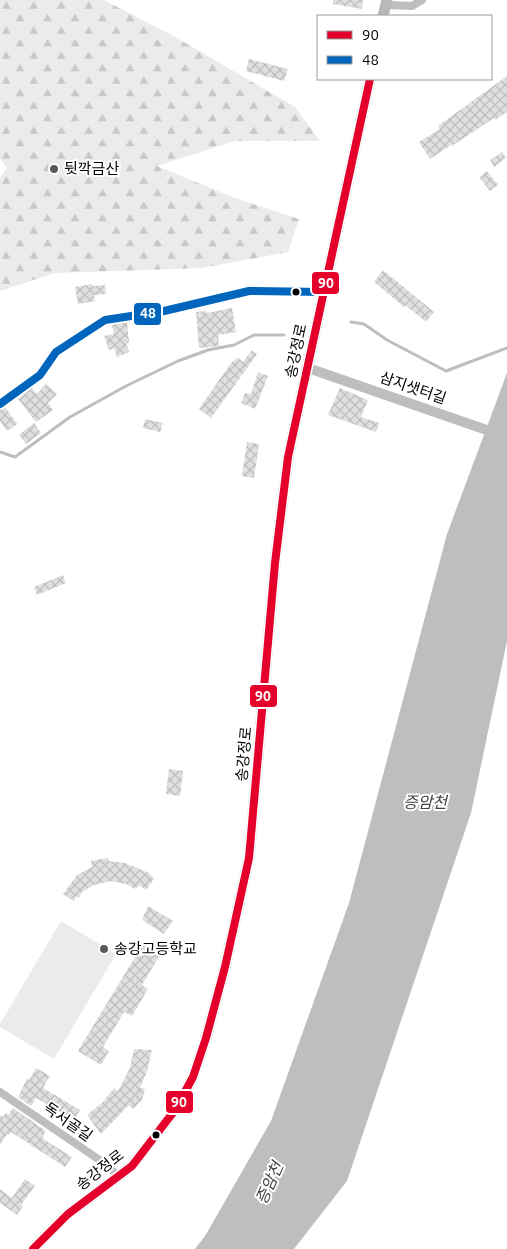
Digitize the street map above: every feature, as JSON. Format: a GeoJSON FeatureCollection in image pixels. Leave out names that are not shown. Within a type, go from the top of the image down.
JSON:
{"type":"FeatureCollection","features":[{"type":"Feature","properties":{"kind":"main road","name":"송강정로"},"geometry":{"type":"LineString","coordinates":[[32,1249],[68,1214],[132,1166],[175,1110],[193,1077],[206,1038],[225,966],[249,858],[280,517],[288,457],[370,80]]}},
{"type":"Feature","properties":{"kind":"street"},"geometry":{"type":"LineString","coordinates":[[385,7],[412,6],[422,0]]}},
{"type":"Feature","properties":{"kind":"street"},"geometry":{"type":"LineString","coordinates":[[0,404],[40,375],[56,352],[105,320],[164,311],[249,290],[324,292]]}},
{"type":"Feature","properties":{"kind":"street","name":"삼지샛터길"},"geometry":{"type":"LineString","coordinates":[[308,368],[507,437]]}},
{"type":"Feature","properties":{"kind":"street","name":"독서골길"},"geometry":{"type":"LineString","coordinates":[[0,1092],[101,1161],[119,1176]]}},
{"type":"Feature","properties":{"kind":"green space"},"geometry":{"type":"Polygon","coordinates":[[[0,0],[104,0],[177,38],[295,107],[320,141],[234,141],[157,166],[232,197],[299,219],[288,252],[202,268],[55,273],[0,291],[0,178],[7,168],[0,159],[0,0]]]}},
{"type":"Feature","properties":{"kind":"green space"},"geometry":{"type":"Polygon","coordinates":[[[61,921],[116,954],[54,1059],[0,1027],[0,1024],[61,921]]]}},
{"type":"Feature","properties":{"kind":"water","name":"증암천"},"geometry":{"type":"Polygon","coordinates":[[[507,373],[507,641],[471,813],[347,1181],[294,1249],[195,1249],[205,1236],[271,1121],[349,903],[447,534],[507,373]]]}},
{"type":"Feature","properties":{"kind":"building"},"geometry":{"type":"Polygon","coordinates":[[[333,0],[363,0],[362,9],[333,4],[333,0]]]}},
{"type":"Feature","properties":{"kind":"building"},"geometry":{"type":"Polygon","coordinates":[[[249,59],[288,69],[284,81],[246,71],[249,59]]]}},
{"type":"Feature","properties":{"kind":"building"},"geometry":{"type":"Polygon","coordinates":[[[507,76],[507,112],[495,120],[494,118],[430,159],[419,142],[440,129],[438,126],[507,76]]]}},
{"type":"Feature","properties":{"kind":"building"},"geometry":{"type":"Polygon","coordinates":[[[502,152],[506,158],[494,167],[490,160],[502,152]]]}},
{"type":"Feature","properties":{"kind":"building"},"geometry":{"type":"Polygon","coordinates":[[[487,171],[498,185],[490,191],[479,177],[487,171]]]}},
{"type":"Feature","properties":{"kind":"building"},"geometry":{"type":"Polygon","coordinates":[[[383,270],[434,312],[426,322],[405,305],[404,307],[374,282],[383,270]]]}},
{"type":"Feature","properties":{"kind":"building"},"geometry":{"type":"Polygon","coordinates":[[[92,284],[93,286],[105,285],[106,294],[94,295],[95,301],[78,304],[75,287],[92,284]]]}},
{"type":"Feature","properties":{"kind":"building"},"geometry":{"type":"Polygon","coordinates":[[[232,308],[236,332],[218,335],[219,346],[199,348],[196,312],[206,311],[207,313],[232,308]]]}},
{"type":"Feature","properties":{"kind":"building"},"geometry":{"type":"Polygon","coordinates":[[[127,322],[129,342],[126,344],[129,352],[117,357],[114,348],[109,350],[104,336],[114,334],[112,325],[127,322]]]}},
{"type":"Feature","properties":{"kind":"building"},"geometry":{"type":"Polygon","coordinates":[[[252,350],[257,354],[211,418],[199,409],[231,363],[238,358],[243,362],[252,350]]]}},
{"type":"Feature","properties":{"kind":"building"},"geometry":{"type":"Polygon","coordinates":[[[258,372],[268,376],[255,409],[241,403],[245,393],[251,394],[258,372]]]}},
{"type":"Feature","properties":{"kind":"building"},"geometry":{"type":"Polygon","coordinates":[[[46,384],[57,394],[48,403],[53,410],[36,422],[18,399],[32,388],[37,394],[46,384]]]}},
{"type":"Feature","properties":{"kind":"building"},"geometry":{"type":"Polygon","coordinates":[[[340,388],[368,400],[361,417],[379,423],[376,432],[328,415],[340,388]]]}},
{"type":"Feature","properties":{"kind":"building"},"geometry":{"type":"Polygon","coordinates":[[[5,407],[17,424],[7,431],[0,421],[0,410],[5,407]]]}},
{"type":"Feature","properties":{"kind":"building"},"geometry":{"type":"Polygon","coordinates":[[[145,419],[163,423],[160,432],[143,428],[145,419]]]}},
{"type":"Feature","properties":{"kind":"building"},"geometry":{"type":"Polygon","coordinates":[[[34,423],[41,433],[26,444],[19,435],[34,423]]]}},
{"type":"Feature","properties":{"kind":"building"},"geometry":{"type":"Polygon","coordinates":[[[247,442],[259,444],[254,478],[242,476],[247,442]]]}},
{"type":"Feature","properties":{"kind":"building"},"geometry":{"type":"Polygon","coordinates":[[[63,575],[66,583],[37,595],[34,587],[63,575]]]}},
{"type":"Feature","properties":{"kind":"building"},"geometry":{"type":"Polygon","coordinates":[[[169,769],[183,771],[180,796],[166,794],[169,769]]]}},
{"type":"Feature","properties":{"kind":"building"},"geometry":{"type":"Polygon","coordinates":[[[108,858],[109,861],[125,863],[149,873],[154,879],[146,890],[139,885],[135,889],[126,884],[111,881],[94,885],[82,892],[79,898],[76,896],[74,901],[63,894],[77,875],[92,867],[91,861],[108,858]]]}},
{"type":"Feature","properties":{"kind":"building"},"geometry":{"type":"Polygon","coordinates":[[[148,906],[173,921],[164,934],[142,920],[148,906]]]}},
{"type":"Feature","properties":{"kind":"building","name":"송강고등학교"},"geometry":{"type":"Polygon","coordinates":[[[143,944],[160,955],[142,985],[148,989],[132,1016],[124,1012],[103,1047],[109,1051],[101,1065],[78,1051],[143,944]]]}},
{"type":"Feature","properties":{"kind":"building"},"geometry":{"type":"Polygon","coordinates":[[[134,1049],[152,1050],[147,1071],[140,1088],[145,1089],[142,1100],[133,1109],[129,1105],[101,1134],[87,1115],[103,1102],[114,1088],[118,1091],[130,1068],[134,1049]]]}},
{"type":"Feature","properties":{"kind":"building"},"geometry":{"type":"Polygon","coordinates":[[[36,1068],[50,1076],[43,1088],[80,1110],[74,1120],[36,1098],[31,1106],[18,1097],[27,1079],[29,1080],[36,1068]]]}},
{"type":"Feature","properties":{"kind":"building"},"geometry":{"type":"Polygon","coordinates":[[[13,1108],[46,1131],[42,1138],[72,1157],[65,1167],[11,1132],[9,1135],[7,1134],[0,1145],[0,1115],[3,1117],[6,1113],[8,1115],[13,1108]]]}},
{"type":"Feature","properties":{"kind":"building"},"geometry":{"type":"Polygon","coordinates":[[[25,1179],[35,1186],[21,1205],[23,1206],[17,1215],[0,1203],[0,1189],[12,1198],[25,1179]]]}},
{"type":"Feature","properties":{"kind":"waterway"},"geometry":{"type":"LineString","coordinates":[[351,322],[364,324],[387,340],[446,371],[507,348]]}},
{"type":"Feature","properties":{"kind":"waterway"},"geometry":{"type":"LineString","coordinates":[[0,452],[15,457],[70,417],[126,386],[178,361],[208,350],[234,345],[254,335],[284,335]]}},
{"type":"Feature","properties":{"kind":"transit line","name":"90"},"geometry":{"type":"LineString","coordinates":[[33,1249],[68,1214],[132,1166],[175,1110],[193,1077],[206,1038],[225,967],[249,858],[275,563],[288,457],[370,80]]}},
{"type":"Feature","properties":{"kind":"transit line","name":"48"},"geometry":{"type":"LineString","coordinates":[[0,404],[40,375],[56,352],[105,320],[164,311],[249,291],[324,292]]}},
{"type":"Feature","properties":{"kind":"place","name":"뒷깍금산"},"geometry":{"type":"Point","coordinates":[54,169]}},
{"type":"Feature","properties":{"kind":"place","name":"송강고등학교"},"geometry":{"type":"Point","coordinates":[104,949]}}]}
